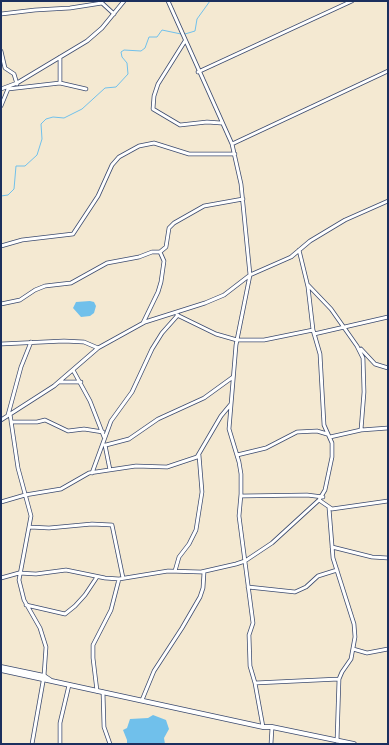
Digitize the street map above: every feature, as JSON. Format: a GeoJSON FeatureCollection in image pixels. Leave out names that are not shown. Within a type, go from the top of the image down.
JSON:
{"type":"FeatureCollection","features":[{"type":"Feature","properties":{"kind":"main road"},"geometry":{"type":"LineString","coordinates":[[1,667],[69,685],[263,728],[272,727],[351,744]]}},
{"type":"Feature","properties":{"kind":"main road"},"geometry":{"type":"LineString","coordinates":[[1,670],[43,678]]}},
{"type":"Feature","properties":{"kind":"street"},"geometry":{"type":"LineString","coordinates":[[1,106],[9,88],[86,41],[102,28],[124,1]]}},
{"type":"Feature","properties":{"kind":"street"},"geometry":{"type":"LineString","coordinates":[[168,1],[198,72],[232,144],[243,199],[250,275],[236,340],[230,428],[240,474],[241,496],[239,516],[246,561],[252,623],[249,635],[250,666],[255,683],[263,728]]}},
{"type":"Feature","properties":{"kind":"street"},"geometry":{"type":"LineString","coordinates":[[198,72],[352,1]]}},
{"type":"Feature","properties":{"kind":"street"},"geometry":{"type":"LineString","coordinates":[[1,14],[70,8],[102,3],[114,14]]}},
{"type":"Feature","properties":{"kind":"street"},"geometry":{"type":"LineString","coordinates":[[185,41],[158,84],[154,96],[154,109],[180,125],[221,123]]}},
{"type":"Feature","properties":{"kind":"street"},"geometry":{"type":"LineString","coordinates":[[1,51],[5,68],[14,74],[17,84]]}},
{"type":"Feature","properties":{"kind":"street"},"geometry":{"type":"LineString","coordinates":[[60,57],[60,83]]}},
{"type":"Feature","properties":{"kind":"street"},"geometry":{"type":"LineString","coordinates":[[232,144],[388,72]]}},
{"type":"Feature","properties":{"kind":"street"},"geometry":{"type":"LineString","coordinates":[[1,89],[60,83],[86,89]]}},
{"type":"Feature","properties":{"kind":"street"},"geometry":{"type":"LineString","coordinates":[[1,246],[22,240],[72,234],[98,196],[112,166],[119,157],[138,146],[154,143],[189,154],[235,154]]}},
{"type":"Feature","properties":{"kind":"street"},"geometry":{"type":"LineString","coordinates":[[1,298],[1,304],[20,300],[35,290],[45,286],[71,283],[107,263],[138,257],[152,252],[160,252],[166,247],[169,228],[174,223],[204,206],[243,199]]}},
{"type":"Feature","properties":{"kind":"street"},"geometry":{"type":"LineString","coordinates":[[1,420],[59,382],[98,348],[142,324],[176,314],[224,295],[250,275],[291,257],[298,250],[345,220],[388,201]]}},
{"type":"Feature","properties":{"kind":"street"},"geometry":{"type":"LineString","coordinates":[[1,578],[19,573],[36,574],[66,570],[97,577],[121,579],[175,571],[204,572],[246,561],[272,543],[323,497],[332,457],[332,443],[324,425],[320,354],[313,332],[307,283],[298,250]]}},
{"type":"Feature","properties":{"kind":"street"},"geometry":{"type":"LineString","coordinates":[[142,324],[158,292],[161,282],[164,261],[160,252]]}},
{"type":"Feature","properties":{"kind":"street"},"geometry":{"type":"LineString","coordinates":[[307,283],[331,309],[357,346],[363,358],[364,392],[361,430]]}},
{"type":"Feature","properties":{"kind":"street"},"geometry":{"type":"LineString","coordinates":[[176,314],[216,334],[236,340],[264,340],[344,327],[388,317]]}},
{"type":"Feature","properties":{"kind":"street"},"geometry":{"type":"LineString","coordinates":[[92,472],[111,421],[132,392],[152,349],[176,314]]}},
{"type":"Feature","properties":{"kind":"street"},"geometry":{"type":"LineString","coordinates":[[1,344],[76,341],[98,348]]}},
{"type":"Feature","properties":{"kind":"street"},"geometry":{"type":"LineString","coordinates":[[31,342],[22,367],[9,415],[18,468],[31,516],[30,527],[19,573],[19,580],[26,606],[40,628],[46,646],[43,678],[32,744]]}},
{"type":"Feature","properties":{"kind":"street"},"geometry":{"type":"LineString","coordinates":[[357,346],[375,364],[388,368]]}},
{"type":"Feature","properties":{"kind":"street"},"geometry":{"type":"LineString","coordinates":[[73,370],[81,382],[103,432],[110,470]]}},
{"type":"Feature","properties":{"kind":"street"},"geometry":{"type":"LineString","coordinates":[[106,445],[128,439],[158,419],[204,398],[233,377]]}},
{"type":"Feature","properties":{"kind":"street"},"geometry":{"type":"LineString","coordinates":[[59,382],[81,382]]}},
{"type":"Feature","properties":{"kind":"street"},"geometry":{"type":"LineString","coordinates":[[1,502],[25,495],[61,489],[83,475],[92,472],[136,466],[167,467],[190,460],[199,455],[221,416],[231,404]]}},
{"type":"Feature","properties":{"kind":"street"},"geometry":{"type":"LineString","coordinates":[[11,422],[36,422],[45,420],[68,431],[84,429],[103,432]]}},
{"type":"Feature","properties":{"kind":"street"},"geometry":{"type":"LineString","coordinates":[[237,455],[266,448],[297,432],[317,431],[328,435],[388,428]]}},
{"type":"Feature","properties":{"kind":"street"},"geometry":{"type":"LineString","coordinates":[[175,571],[179,557],[189,544],[196,530],[202,492],[199,455]]}},
{"type":"Feature","properties":{"kind":"street"},"geometry":{"type":"LineString","coordinates":[[241,496],[307,494],[323,497]]}},
{"type":"Feature","properties":{"kind":"street"},"geometry":{"type":"LineString","coordinates":[[320,500],[329,508],[332,547],[337,570],[354,624],[355,637],[351,659],[339,679],[337,741]]}},
{"type":"Feature","properties":{"kind":"street"},"geometry":{"type":"LineString","coordinates":[[329,508],[375,504],[388,501]]}},
{"type":"Feature","properties":{"kind":"street"},"geometry":{"type":"LineString","coordinates":[[30,527],[48,528],[92,524],[112,525],[121,579],[107,620],[99,631],[93,645],[97,691]]}},
{"type":"Feature","properties":{"kind":"street"},"geometry":{"type":"LineString","coordinates":[[332,547],[372,557],[388,558]]}},
{"type":"Feature","properties":{"kind":"street"},"geometry":{"type":"LineString","coordinates":[[248,587],[298,591],[309,585],[318,576],[337,570]]}},
{"type":"Feature","properties":{"kind":"street"},"geometry":{"type":"LineString","coordinates":[[142,700],[154,671],[200,597],[203,588],[204,572]]}},
{"type":"Feature","properties":{"kind":"street"},"geometry":{"type":"LineString","coordinates":[[26,606],[64,614],[80,600],[97,577]]}},
{"type":"Feature","properties":{"kind":"street"},"geometry":{"type":"LineString","coordinates":[[354,649],[367,653],[388,650]]}},
{"type":"Feature","properties":{"kind":"street"},"geometry":{"type":"LineString","coordinates":[[255,683],[339,679]]}},
{"type":"Feature","properties":{"kind":"street"},"geometry":{"type":"LineString","coordinates":[[60,744],[60,723],[69,685]]}},
{"type":"Feature","properties":{"kind":"street"},"geometry":{"type":"LineString","coordinates":[[103,692],[104,727],[110,744]]}},
{"type":"Feature","properties":{"kind":"street"},"geometry":{"type":"LineString","coordinates":[[271,744],[272,727]]}},
{"type":"Feature","properties":{"kind":"water"},"geometry":{"type":"Polygon","coordinates":[[[76,302],[94,302],[96,306],[94,313],[90,316],[81,317],[73,308],[76,302]]]}},
{"type":"Feature","properties":{"kind":"water"},"geometry":{"type":"Polygon","coordinates":[[[153,715],[166,720],[169,729],[164,738],[165,744],[127,744],[123,730],[127,728],[130,719],[148,718],[153,715]]]}},
{"type":"Feature","properties":{"kind":"waterway"},"geometry":{"type":"LineString","coordinates":[[185,34],[195,31],[197,19],[210,1]]}},
{"type":"Feature","properties":{"kind":"waterway"},"geometry":{"type":"LineString","coordinates":[[1,196],[8,195],[14,189],[16,166],[25,166],[37,155],[42,139],[41,124],[46,119],[53,117],[64,118],[82,109],[105,88],[116,87],[128,74],[127,63],[122,57],[121,52],[124,50],[141,51],[145,48],[149,37],[157,37],[162,30],[181,34]]}}]}
